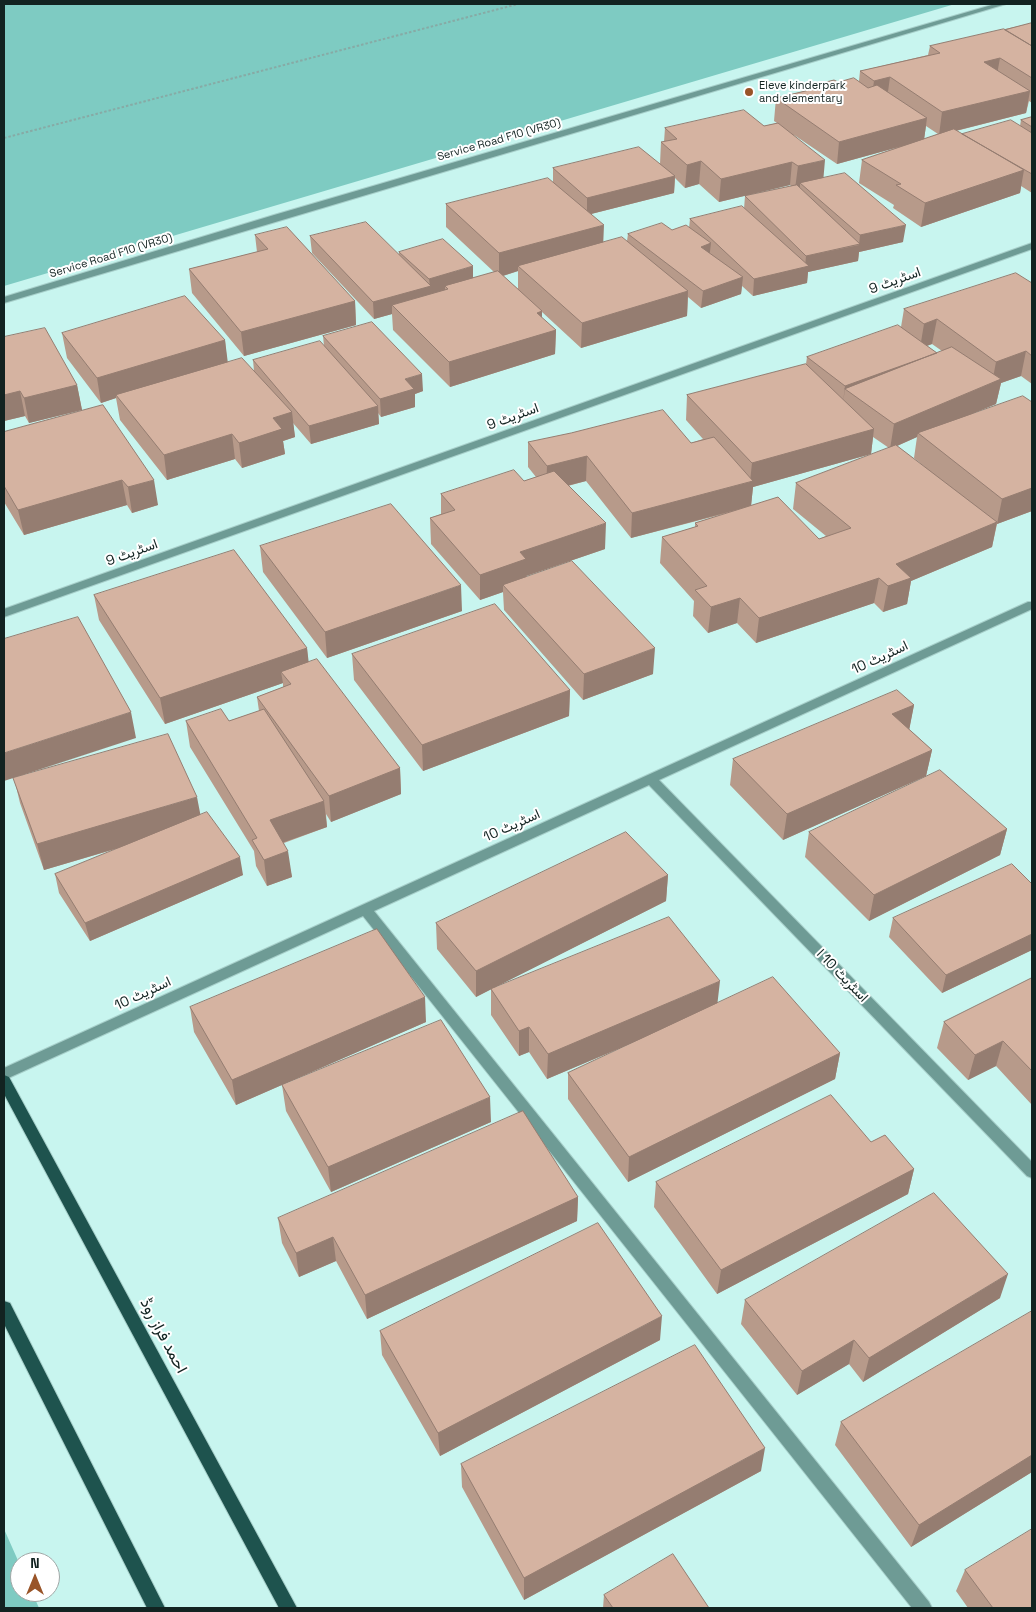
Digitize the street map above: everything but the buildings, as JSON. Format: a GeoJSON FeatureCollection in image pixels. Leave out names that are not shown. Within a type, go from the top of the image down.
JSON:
{"type":"FeatureCollection","features":[{"type":"Feature","properties":{"kind":"main road","name":"احمد فراز روڈ"},"geometry":{"type":"LineString","coordinates":[[4,1081],[288,1608]]}},
{"type":"Feature","properties":{"kind":"main road"},"geometry":{"type":"LineString","coordinates":[[4,1308],[156,1608]]}},
{"type":"Feature","properties":{"kind":"street","name":"Service Road F10 (VR30)"},"geometry":{"type":"LineString","coordinates":[[4,300],[287,214],[1002,4]]}},
{"type":"Feature","properties":{"kind":"street","name":"اسٹریٹ 9"},"geometry":{"type":"LineString","coordinates":[[4,613],[1032,246]]}},
{"type":"Feature","properties":{"kind":"street","name":"اسٹریٹ 10"},"geometry":{"type":"LineString","coordinates":[[4,1074],[1032,604]]}},
{"type":"Feature","properties":{"kind":"street","name":"اسٹریٹ 10 ا"},"geometry":{"type":"LineString","coordinates":[[651,779],[1032,1172]]}},
{"type":"Feature","properties":{"kind":"street"},"geometry":{"type":"LineString","coordinates":[[365,909],[924,1608]]}},
{"type":"Feature","properties":{"kind":"path"},"geometry":{"type":"LineString","coordinates":[[4,138],[518,4]]}},
{"type":"Feature","properties":{"kind":"shaded area"},"geometry":{"type":"Polygon","coordinates":[[[4,4],[955,4],[4,286],[4,4]]]}},
{"type":"Feature","properties":{"kind":"shaded area"},"geometry":{"type":"Polygon","coordinates":[[[4,1529],[14,1552],[10,1552],[10,1602],[36,1602],[39,1608],[4,1608],[4,1529]]]}},
{"type":"Feature","properties":{"kind":"place","name":"Eleve kinderpark and elementary"},"geometry":{"type":"Point","coordinates":[749,92]}}]}
